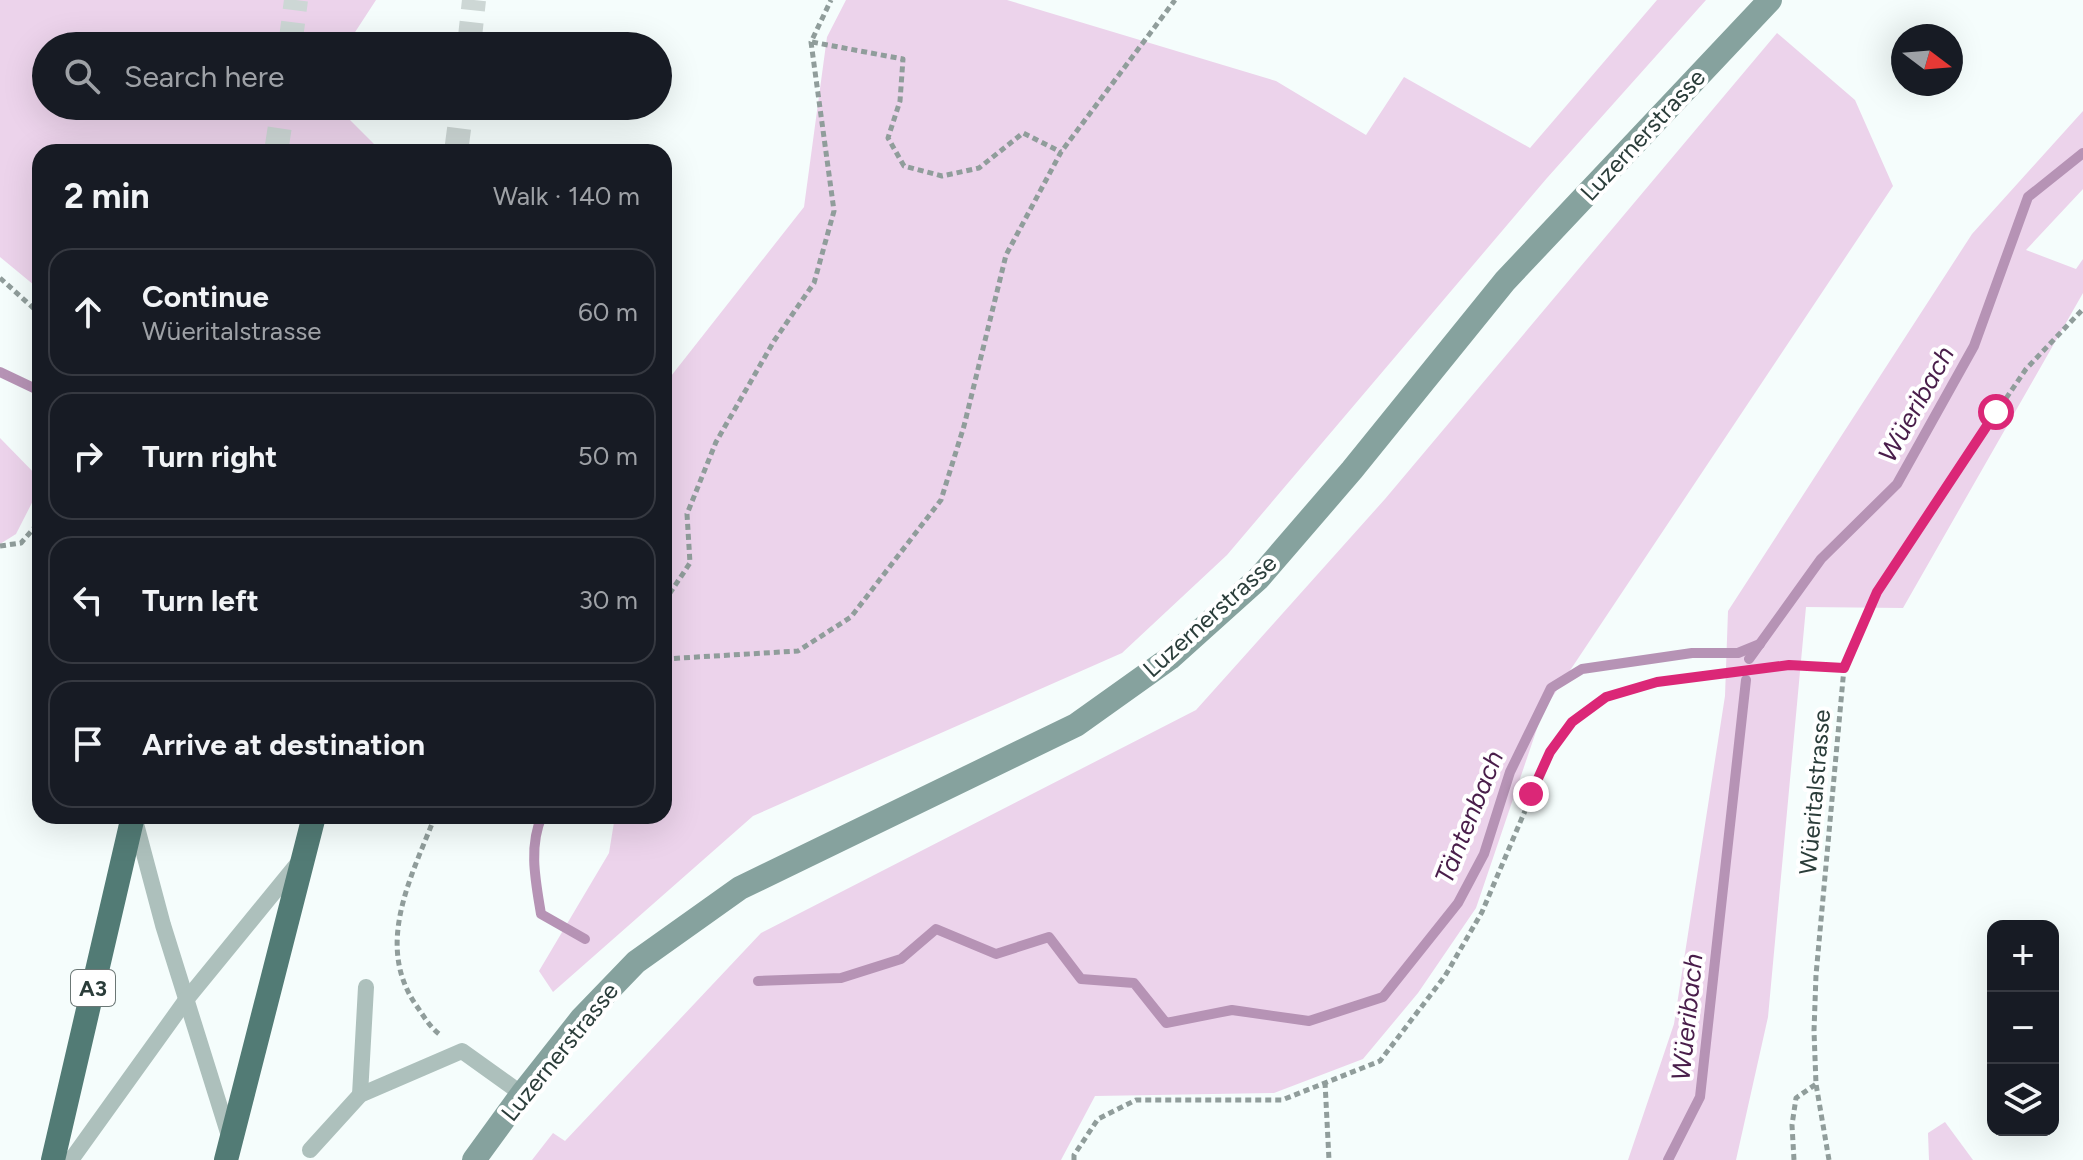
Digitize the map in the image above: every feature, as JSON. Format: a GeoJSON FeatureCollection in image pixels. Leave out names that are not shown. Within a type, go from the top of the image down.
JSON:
{"type":"FeatureCollection","features":[{"type":"Feature","properties":{"kind":"highway","name":"A3"},"geometry":{"type":"LineString","coordinates":[[53,1160],[132,824]]}},
{"type":"Feature","properties":{"kind":"highway"},"geometry":{"type":"LineString","coordinates":[[227,1155],[312,824]]}},
{"type":"Feature","properties":{"kind":"main road","name":"Luzernerstrasse"},"geometry":{"type":"LineString","coordinates":[[474,1160],[582,1018],[636,962],[740,888],[1076,725],[1170,658],[1259,578],[1352,470],[1505,281],[1770,0]]}},
{"type":"Feature","properties":{"kind":"lane"},"geometry":{"type":"LineString","coordinates":[[136,824],[227,1155]]}},
{"type":"Feature","properties":{"kind":"lane"},"geometry":{"type":"LineString","coordinates":[[71,1160],[186,1000],[304,856]]}},
{"type":"Feature","properties":{"kind":"lane"},"geometry":{"type":"LineString","coordinates":[[360,1095],[366,987]]}},
{"type":"Feature","properties":{"kind":"lane"},"geometry":{"type":"LineString","coordinates":[[310,1150],[360,1095],[462,1051],[522,1094]]}},
{"type":"Feature","properties":{"kind":"path"},"geometry":{"type":"LineString","coordinates":[[672,590],[690,563],[687,514],[716,442],[774,341],[814,283],[834,211],[811,42],[831,0]]}},
{"type":"Feature","properties":{"kind":"path"},"geometry":{"type":"LineString","coordinates":[[672,659],[798,651],[851,617],[941,500],[964,426],[1006,255],[1061,152],[1175,0]]}},
{"type":"Feature","properties":{"kind":"path"},"geometry":{"type":"LineString","coordinates":[[811,42],[903,59],[900,101],[888,138],[904,166],[942,176],[979,168],[1023,133],[1061,152]]}},
{"type":"Feature","properties":{"kind":"path"},"geometry":{"type":"LineString","coordinates":[[0,278],[32,307]]}},
{"type":"Feature","properties":{"kind":"path","name":"Wüeritalstrasse"},"geometry":{"type":"LineString","coordinates":[[1829,1160],[1816,1084],[1814,1031],[1816,975],[1844,668],[1877,592],[1935,503],[2026,369],[2083,309]]}},
{"type":"Feature","properties":{"kind":"path"},"geometry":{"type":"LineString","coordinates":[[0,546],[21,543],[32,530]]}},
{"type":"Feature","properties":{"kind":"path"},"geometry":{"type":"LineString","coordinates":[[1074,1160],[1074,1155],[1098,1119],[1136,1100],[1282,1100],[1380,1061],[1445,976],[1482,912],[1550,752],[1572,722],[1606,697],[1657,682],[1789,665],[1844,668]]}},
{"type":"Feature","properties":{"kind":"path"},"geometry":{"type":"LineString","coordinates":[[432,824],[400,907],[395,955],[410,997],[433,1029],[462,1051]]}},
{"type":"Feature","properties":{"kind":"path"},"geometry":{"type":"LineString","coordinates":[[1325,1082],[1329,1160]]}},
{"type":"Feature","properties":{"kind":"path"},"geometry":{"type":"LineString","coordinates":[[1794,1160],[1792,1125],[1796,1098],[1816,1084]]}},
{"type":"Feature","properties":{"kind":"shaded area"},"geometry":{"type":"Polygon","coordinates":[[[0,0],[376,0],[355,32],[32,32],[32,120],[350,120],[374,144],[32,144],[32,283],[0,257],[0,0]]]}},
{"type":"Feature","properties":{"kind":"shaded area"},"geometry":{"type":"Polygon","coordinates":[[[846,0],[1007,0],[1276,81],[1366,135],[1404,77],[1530,148],[1657,0],[1706,0],[1547,178],[1227,555],[1122,653],[753,816],[553,992],[539,971],[609,853],[614,824],[672,824],[672,375],[804,207],[827,37],[846,0]]]}},
{"type":"Feature","properties":{"kind":"shaded area"},"geometry":{"type":"Polygon","coordinates":[[[1777,33],[1855,100],[1893,186],[1543,711],[1476,908],[1418,993],[1363,1059],[1274,1093],[1095,1096],[1061,1160],[532,1160],[553,1133],[565,1141],[761,933],[1196,710],[1385,499],[1777,33]]]}},
{"type":"Feature","properties":{"kind":"shaded area"},"geometry":{"type":"Polygon","coordinates":[[[2083,111],[2083,189],[2026,250],[2076,269],[2083,259],[2083,293],[1903,608],[1806,607],[1768,1017],[1736,1160],[1628,1160],[1674,1024],[1725,696],[1728,611],[1972,234],[2083,111]]]}},
{"type":"Feature","properties":{"kind":"shaded area"},"geometry":{"type":"Polygon","coordinates":[[[0,438],[32,471],[32,503],[16,534],[0,544],[0,438]]]}},
{"type":"Feature","properties":{"kind":"shaded area"},"geometry":{"type":"Polygon","coordinates":[[[1945,1122],[1973,1160],[1929,1160],[1928,1133],[1945,1122]]]}},
{"type":"Feature","properties":{"kind":"waterway","name":"Wüeribach"},"geometry":{"type":"LineString","coordinates":[[1749,659],[1821,559],[1897,484],[1974,346],[2028,197],[2083,153]]}},
{"type":"Feature","properties":{"kind":"waterway","name":"Täntenbach"},"geometry":{"type":"LineString","coordinates":[[0,372],[32,387]]}},
{"type":"Feature","properties":{"kind":"waterway","name":"Täntenbach"},"geometry":{"type":"LineString","coordinates":[[758,981],[841,978],[901,959],[936,929],[996,954],[1049,937],[1081,979],[1134,983],[1166,1023],[1232,1010],[1309,1021],[1383,997],[1458,903],[1484,854],[1510,772],[1551,688],[1582,669],[1692,653],[1738,653],[1760,644]]}},
{"type":"Feature","properties":{"kind":"waterway","name":"Wüeribach"},"geometry":{"type":"LineString","coordinates":[[1668,1160],[1700,1097],[1746,680]]}},
{"type":"Feature","properties":{"kind":"waterway","name":"Täntenbach"},"geometry":{"type":"LineString","coordinates":[[539,824],[534,852],[541,914],[585,939]]}},
{"type":"Feature","properties":{"kind":"tunnel"},"geometry":{"type":"LineString","coordinates":[[292,32],[296,0]]}},
{"type":"Feature","properties":{"kind":"tunnel"},"geometry":{"type":"LineString","coordinates":[[471,32],[474,0]]}},
{"type":"Feature","properties":{"kind":"tunnel"},"geometry":{"type":"LineString","coordinates":[[277,144],[281,120]]}},
{"type":"Feature","properties":{"kind":"tunnel"},"geometry":{"type":"LineString","coordinates":[[457,144],[460,120]]}},
{"type":"Feature","properties":{"kind":"route"},"geometry":{"type":"LineString","coordinates":[[1531,794],[1550,752],[1572,722],[1606,697],[1657,682],[1789,665],[1844,668],[1877,592],[1996,412]]}}]}
